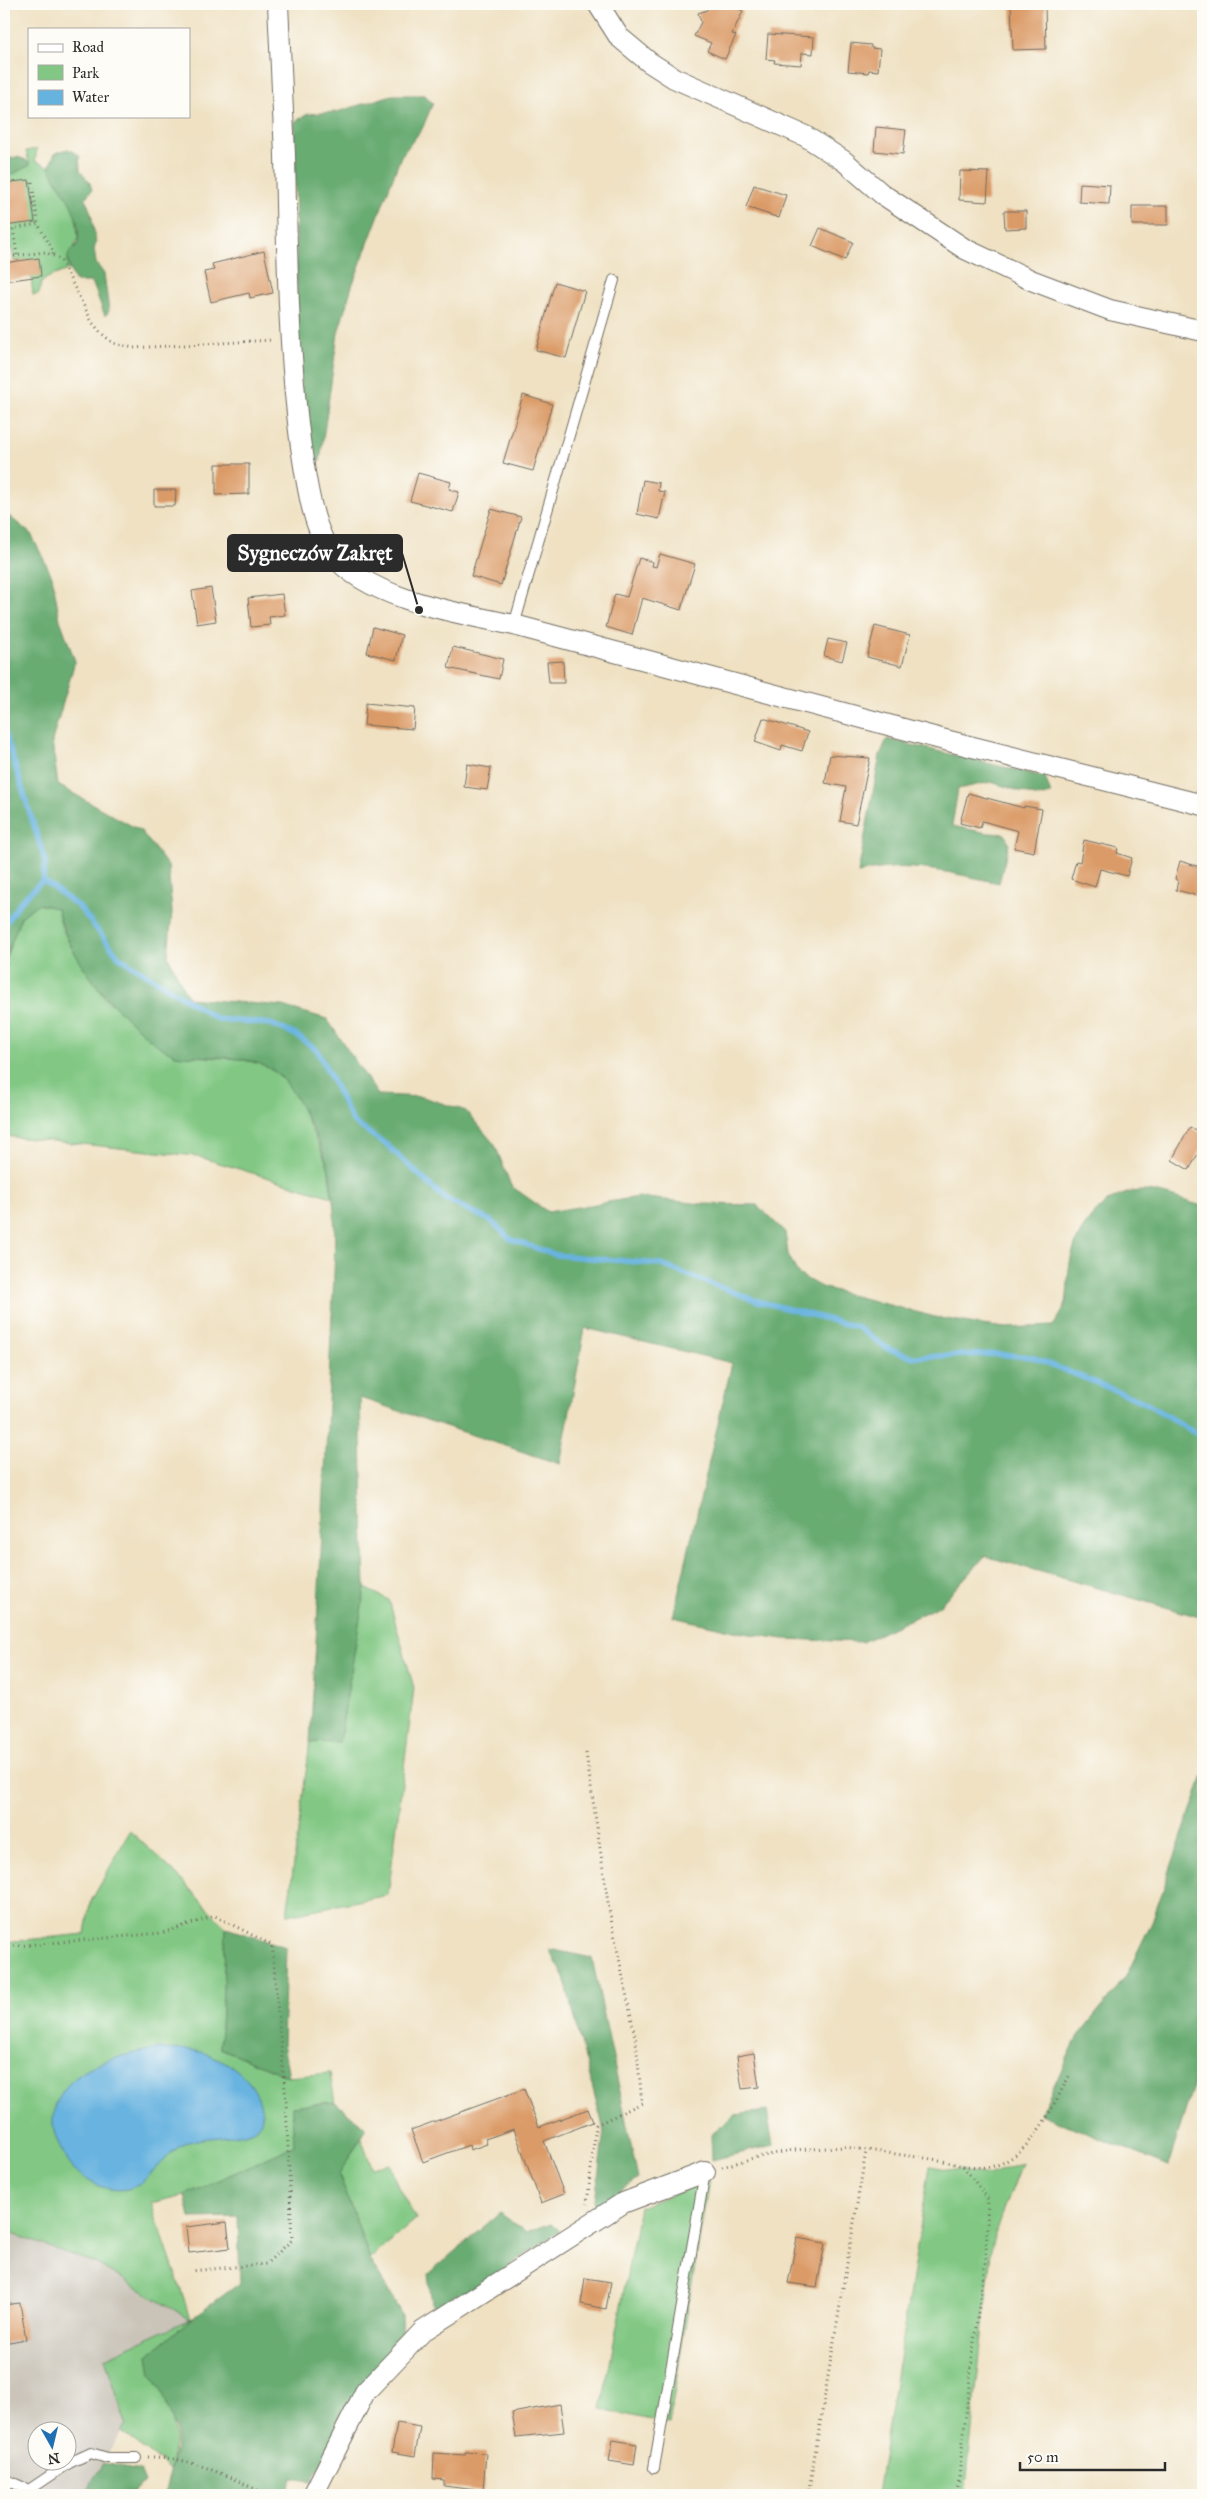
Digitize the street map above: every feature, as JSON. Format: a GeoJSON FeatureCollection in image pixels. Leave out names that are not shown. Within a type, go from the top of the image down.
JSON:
{"type":"FeatureCollection","features":[{"type":"Feature","properties":{"kind":"street"},"geometry":{"type":"LineString","coordinates":[[278,4],[290,339],[294,396],[308,492],[321,533],[332,554],[353,573],[381,591],[465,614],[514,625],[932,736],[1203,805]]}},
{"type":"Feature","properties":{"kind":"street"},"geometry":{"type":"LineString","coordinates":[[598,4],[619,37],[632,51],[648,62],[674,78],[805,136],[844,161],[890,199],[965,249],[1031,280],[1110,310],[1203,331]]}},
{"type":"Feature","properties":{"kind":"street"},"geometry":{"type":"LineString","coordinates":[[313,2495],[364,2392],[423,2331],[623,2202],[705,2172]]}},
{"type":"Feature","properties":{"kind":"lane"},"geometry":{"type":"LineString","coordinates":[[514,625],[614,280]]}},
{"type":"Feature","properties":{"kind":"lane"},"geometry":{"type":"LineString","coordinates":[[654,2468],[705,2172]]}},
{"type":"Feature","properties":{"kind":"lane"},"geometry":{"type":"LineString","coordinates":[[4,2479],[29,2490],[70,2463],[91,2453],[106,2458],[136,2458]]}},
{"type":"Feature","properties":{"kind":"path"},"geometry":{"type":"LineString","coordinates":[[32,182],[38,224],[52,249],[53,255]]}},
{"type":"Feature","properties":{"kind":"path"},"geometry":{"type":"LineString","coordinates":[[38,224],[13,229],[16,255],[45,252],[60,259],[92,322],[113,343],[133,348],[290,339]]}},
{"type":"Feature","properties":{"kind":"path"},"geometry":{"type":"LineString","coordinates":[[4,959],[6,964],[4,991]]}},
{"type":"Feature","properties":{"kind":"path"},"geometry":{"type":"LineString","coordinates":[[584,2228],[596,2125],[642,2103],[636,2041],[609,1909],[586,1753]]}},
{"type":"Feature","properties":{"kind":"path"},"geometry":{"type":"LineString","coordinates":[[4,1947],[162,1933],[215,1916],[272,1945],[286,2101],[292,2240],[266,2264],[191,2271]]}},
{"type":"Feature","properties":{"kind":"path"},"geometry":{"type":"LineString","coordinates":[[705,2172],[753,2158],[793,2150],[845,2147],[938,2160],[963,2166],[991,2166],[1020,2153],[1041,2125],[1070,2073]]}},
{"type":"Feature","properties":{"kind":"path"},"geometry":{"type":"LineString","coordinates":[[808,2495],[866,2150]]}},
{"type":"Feature","properties":{"kind":"path"},"geometry":{"type":"LineString","coordinates":[[957,2495],[974,2340],[986,2257],[988,2199],[963,2166]]}},
{"type":"Feature","properties":{"kind":"path"},"geometry":{"type":"LineString","coordinates":[[136,2458],[169,2457],[193,2463],[266,2494],[276,2495]]}},
{"type":"Feature","properties":{"kind":"shaded area"},"geometry":{"type":"Polygon","coordinates":[[[4,2231],[97,2264],[191,2319],[106,2358],[126,2424],[84,2495],[4,2495],[4,2231]]]}},
{"type":"Feature","properties":{"kind":"green space"},"geometry":{"type":"Polygon","coordinates":[[[392,95],[425,95],[433,103],[422,129],[401,156],[352,286],[338,333],[320,461],[309,461],[298,352],[294,122],[308,114],[337,112],[392,95]]]}},
{"type":"Feature","properties":{"kind":"green space"},"geometry":{"type":"Polygon","coordinates":[[[37,149],[35,161],[49,167],[58,184],[67,194],[76,217],[78,239],[67,263],[70,269],[47,278],[41,283],[39,294],[33,295],[31,277],[39,259],[14,261],[12,249],[4,249],[4,173],[13,174],[30,165],[26,151],[37,149]]]}},
{"type":"Feature","properties":{"kind":"green space"},"geometry":{"type":"Polygon","coordinates":[[[68,149],[79,155],[80,170],[90,183],[92,190],[85,198],[91,213],[96,243],[94,249],[96,263],[104,274],[109,311],[105,316],[93,284],[89,282],[76,282],[68,264],[69,253],[78,243],[77,222],[69,201],[49,167],[55,153],[68,149]]]}},
{"type":"Feature","properties":{"kind":"green space"},"geometry":{"type":"Polygon","coordinates":[[[17,157],[26,160],[30,165],[13,174],[4,173],[4,159],[17,157]]]}},
{"type":"Feature","properties":{"kind":"green space"},"geometry":{"type":"Polygon","coordinates":[[[4,512],[31,534],[52,576],[60,620],[75,661],[52,741],[58,785],[141,831],[168,866],[172,912],[168,956],[188,998],[282,1006],[327,1019],[378,1095],[423,1097],[466,1111],[495,1145],[511,1186],[548,1212],[638,1197],[702,1204],[757,1205],[785,1232],[788,1254],[798,1274],[821,1287],[935,1317],[1006,1328],[1053,1326],[1065,1306],[1070,1263],[1079,1236],[1095,1212],[1106,1203],[1118,1196],[1132,1192],[1147,1191],[1203,1206],[1203,1618],[985,1556],[939,1606],[862,1642],[784,1639],[743,1633],[673,1617],[732,1363],[585,1328],[560,1464],[360,1398],[365,1588],[339,1743],[310,1742],[324,1501],[335,1239],[329,1170],[322,1149],[309,1122],[282,1078],[264,1066],[253,1062],[232,1058],[180,1056],[153,1041],[108,999],[86,972],[69,941],[57,908],[37,904],[21,917],[4,962],[4,512]]]}},
{"type":"Feature","properties":{"kind":"green space"},"geometry":{"type":"Polygon","coordinates":[[[887,739],[1045,777],[1051,794],[1038,797],[991,782],[958,789],[952,826],[988,833],[1005,834],[1009,844],[999,883],[929,869],[876,869],[858,873],[880,755],[887,739]]]}},
{"type":"Feature","properties":{"kind":"green space"},"geometry":{"type":"Polygon","coordinates":[[[37,904],[57,908],[62,928],[71,947],[106,999],[175,1055],[239,1059],[261,1064],[280,1075],[294,1091],[328,1166],[332,1197],[196,1156],[4,1136],[4,962],[21,917],[37,904]]]}},
{"type":"Feature","properties":{"kind":"green space"},"geometry":{"type":"Polygon","coordinates":[[[365,1588],[389,1600],[414,1688],[388,1895],[287,1915],[310,1742],[339,1742],[365,1588]]]}},
{"type":"Feature","properties":{"kind":"green space"},"geometry":{"type":"Polygon","coordinates":[[[1203,1776],[1203,2055],[1168,2166],[1040,2114],[1078,2036],[1125,1978],[1150,1927],[1203,1776]]]}},
{"type":"Feature","properties":{"kind":"green space"},"geometry":{"type":"Polygon","coordinates":[[[130,1831],[174,1872],[226,1928],[220,2048],[289,2077],[330,2073],[335,2102],[292,2106],[294,2146],[185,2195],[151,2203],[191,2319],[148,2355],[155,2378],[167,2401],[173,2420],[174,2449],[170,2469],[121,2432],[126,2424],[105,2358],[190,2319],[97,2264],[4,2231],[4,1942],[85,1934],[90,1903],[130,1831]]]}},
{"type":"Feature","properties":{"kind":"green space"},"geometry":{"type":"Polygon","coordinates":[[[226,1928],[286,1947],[283,2044],[289,2077],[220,2048],[226,1928]]]}},
{"type":"Feature","properties":{"kind":"green space"},"geometry":{"type":"Polygon","coordinates":[[[549,1949],[592,1958],[638,2178],[594,2208],[604,2131],[564,1977],[549,1949]]]}},
{"type":"Feature","properties":{"kind":"green space"},"geometry":{"type":"Polygon","coordinates":[[[335,2102],[366,2128],[339,2175],[370,2259],[402,2315],[403,2339],[311,2481],[291,2478],[288,2495],[164,2495],[176,2448],[176,2429],[162,2391],[151,2374],[148,2355],[191,2319],[240,2283],[238,2217],[190,2218],[185,2195],[294,2146],[292,2106],[335,2102]]]}},
{"type":"Feature","properties":{"kind":"green space"},"geometry":{"type":"Polygon","coordinates":[[[767,2111],[773,2145],[712,2160],[711,2135],[735,2115],[767,2111]]]}},
{"type":"Feature","properties":{"kind":"green space"},"geometry":{"type":"Polygon","coordinates":[[[361,2138],[372,2168],[390,2164],[397,2185],[416,2219],[370,2259],[339,2174],[361,2138]]]}},
{"type":"Feature","properties":{"kind":"green space"},"geometry":{"type":"Polygon","coordinates":[[[1022,2163],[992,2243],[965,2495],[877,2494],[930,2166],[988,2176],[1022,2163]]]}},
{"type":"Feature","properties":{"kind":"green space"},"geometry":{"type":"Polygon","coordinates":[[[709,2180],[669,2424],[601,2409],[640,2207],[709,2180]]]}},
{"type":"Feature","properties":{"kind":"green space"},"geometry":{"type":"Polygon","coordinates":[[[500,2213],[526,2232],[551,2223],[560,2231],[434,2318],[428,2274],[500,2213]]]}},
{"type":"Feature","properties":{"kind":"green space"},"geometry":{"type":"Polygon","coordinates":[[[103,2463],[140,2470],[145,2483],[133,2492],[133,2495],[84,2495],[103,2463]]]}},
{"type":"Feature","properties":{"kind":"water"},"geometry":{"type":"Polygon","coordinates":[[[159,2049],[200,2052],[229,2064],[245,2077],[256,2094],[262,2111],[260,2124],[248,2133],[201,2139],[184,2144],[167,2157],[142,2182],[133,2187],[122,2190],[112,2189],[90,2182],[73,2168],[56,2137],[53,2118],[60,2096],[69,2083],[96,2065],[112,2059],[159,2049]]]}},
{"type":"Feature","properties":{"kind":"building"},"geometry":{"type":"Polygon","coordinates":[[[710,4],[729,4],[743,11],[732,34],[736,35],[725,59],[707,51],[711,43],[694,36],[701,22],[698,13],[707,10],[710,4]]]}},
{"type":"Feature","properties":{"kind":"building"},"geometry":{"type":"Polygon","coordinates":[[[1011,4],[1045,4],[1046,49],[1013,50],[1011,4]]]}},
{"type":"Feature","properties":{"kind":"building"},"geometry":{"type":"Polygon","coordinates":[[[768,34],[814,37],[813,54],[802,53],[801,65],[774,63],[775,60],[766,59],[768,34]]]}},
{"type":"Feature","properties":{"kind":"building"},"geometry":{"type":"Polygon","coordinates":[[[851,43],[871,45],[871,48],[880,49],[878,71],[869,70],[868,73],[848,71],[851,43]]]}},
{"type":"Feature","properties":{"kind":"building"},"geometry":{"type":"Polygon","coordinates":[[[876,127],[906,130],[903,154],[874,151],[876,127]]]}},
{"type":"Feature","properties":{"kind":"building"},"geometry":{"type":"Polygon","coordinates":[[[960,171],[989,172],[987,202],[959,200],[960,171]]]}},
{"type":"Feature","properties":{"kind":"building"},"geometry":{"type":"Polygon","coordinates":[[[29,180],[35,222],[4,226],[4,183],[29,180]]]}},
{"type":"Feature","properties":{"kind":"building"},"geometry":{"type":"Polygon","coordinates":[[[1080,183],[1110,185],[1109,204],[1079,202],[1080,183]]]}},
{"type":"Feature","properties":{"kind":"building"},"geometry":{"type":"Polygon","coordinates":[[[754,185],[786,195],[779,218],[746,207],[754,185]]]}},
{"type":"Feature","properties":{"kind":"building"},"geometry":{"type":"Polygon","coordinates":[[[1132,206],[1168,206],[1168,225],[1132,225],[1132,206]]]}},
{"type":"Feature","properties":{"kind":"building"},"geometry":{"type":"Polygon","coordinates":[[[1004,211],[1026,211],[1026,228],[1005,229],[1004,211]]]}},
{"type":"Feature","properties":{"kind":"building"},"geometry":{"type":"Polygon","coordinates":[[[820,228],[853,242],[845,260],[812,246],[820,228]]]}},
{"type":"Feature","properties":{"kind":"building"},"geometry":{"type":"Polygon","coordinates":[[[264,251],[273,293],[250,298],[249,293],[211,302],[204,272],[214,270],[212,264],[264,251]]]}},
{"type":"Feature","properties":{"kind":"building"},"geometry":{"type":"Polygon","coordinates":[[[39,258],[41,276],[4,281],[4,263],[39,258]]]}},
{"type":"Feature","properties":{"kind":"building"},"geometry":{"type":"Polygon","coordinates":[[[555,282],[585,291],[566,358],[536,350],[555,282]]]}},
{"type":"Feature","properties":{"kind":"building"},"geometry":{"type":"Polygon","coordinates":[[[523,395],[552,404],[533,471],[503,463],[523,395]]]}},
{"type":"Feature","properties":{"kind":"building"},"geometry":{"type":"Polygon","coordinates":[[[216,464],[249,464],[249,494],[216,495],[216,464]]]}},
{"type":"Feature","properties":{"kind":"building"},"geometry":{"type":"Polygon","coordinates":[[[418,473],[451,482],[449,489],[459,492],[453,512],[410,501],[418,473]]]}},
{"type":"Feature","properties":{"kind":"building"},"geometry":{"type":"Polygon","coordinates":[[[643,480],[659,483],[658,491],[665,492],[659,519],[637,514],[643,480]]]}},
{"type":"Feature","properties":{"kind":"building"},"geometry":{"type":"Polygon","coordinates":[[[154,490],[176,490],[175,506],[154,506],[154,490]]]}},
{"type":"Feature","properties":{"kind":"building"},"geometry":{"type":"Polygon","coordinates":[[[491,509],[521,517],[501,585],[471,576],[491,509]]]}},
{"type":"Feature","properties":{"kind":"building"},"geometry":{"type":"Polygon","coordinates":[[[660,554],[695,564],[681,610],[642,598],[632,635],[606,627],[615,594],[627,597],[639,558],[653,562],[652,566],[656,567],[660,554]]]}},
{"type":"Feature","properties":{"kind":"building"},"geometry":{"type":"Polygon","coordinates":[[[211,588],[216,621],[197,624],[192,591],[211,588]]]}},
{"type":"Feature","properties":{"kind":"building"},"geometry":{"type":"Polygon","coordinates":[[[282,594],[285,615],[269,617],[270,625],[251,627],[248,598],[282,594]]]}},
{"type":"Feature","properties":{"kind":"building"},"geometry":{"type":"Polygon","coordinates":[[[875,626],[910,635],[902,666],[867,657],[875,626]]]}},
{"type":"Feature","properties":{"kind":"building"},"geometry":{"type":"Polygon","coordinates":[[[373,627],[402,635],[396,660],[367,653],[373,627]]]}},
{"type":"Feature","properties":{"kind":"building"},"geometry":{"type":"Polygon","coordinates":[[[828,639],[847,643],[842,661],[824,656],[828,639]]]}},
{"type":"Feature","properties":{"kind":"building"},"geometry":{"type":"Polygon","coordinates":[[[453,647],[503,659],[499,679],[448,668],[453,647]]]}},
{"type":"Feature","properties":{"kind":"building"},"geometry":{"type":"Polygon","coordinates":[[[563,661],[564,683],[549,683],[547,662],[563,661]]]}},
{"type":"Feature","properties":{"kind":"building"},"geometry":{"type":"Polygon","coordinates":[[[366,703],[415,708],[413,729],[364,725],[366,703]]]}},
{"type":"Feature","properties":{"kind":"building"},"geometry":{"type":"Polygon","coordinates":[[[763,718],[808,732],[802,751],[782,745],[781,751],[755,742],[763,718]]]}},
{"type":"Feature","properties":{"kind":"building"},"geometry":{"type":"Polygon","coordinates":[[[830,755],[870,758],[856,824],[840,821],[846,787],[825,783],[830,755]]]}},
{"type":"Feature","properties":{"kind":"building"},"geometry":{"type":"Polygon","coordinates":[[[467,764],[491,768],[487,790],[464,787],[467,764]]]}},
{"type":"Feature","properties":{"kind":"building"},"geometry":{"type":"Polygon","coordinates":[[[968,793],[1024,808],[1024,806],[1042,809],[1034,852],[1014,848],[1018,831],[982,821],[980,828],[960,823],[968,793]]]}},
{"type":"Feature","properties":{"kind":"building"},"geometry":{"type":"Polygon","coordinates":[[[1084,840],[1118,848],[1117,853],[1132,858],[1127,876],[1100,869],[1095,887],[1071,879],[1076,861],[1080,862],[1084,840]]]}},
{"type":"Feature","properties":{"kind":"building"},"geometry":{"type":"Polygon","coordinates":[[[1180,861],[1203,868],[1203,881],[1199,896],[1176,890],[1178,880],[1175,879],[1180,861]]]}},
{"type":"Feature","properties":{"kind":"building"},"geometry":{"type":"Polygon","coordinates":[[[1190,1127],[1203,1134],[1203,1145],[1189,1170],[1172,1160],[1190,1127]]]}},
{"type":"Feature","properties":{"kind":"building"},"geometry":{"type":"Polygon","coordinates":[[[754,2053],[759,2087],[742,2089],[737,2056],[754,2053]]]}},
{"type":"Feature","properties":{"kind":"building"},"geometry":{"type":"Polygon","coordinates":[[[524,2089],[539,2127],[588,2109],[593,2122],[544,2141],[564,2194],[541,2203],[514,2129],[485,2139],[487,2144],[470,2150],[469,2145],[423,2162],[411,2130],[524,2089]]]}},
{"type":"Feature","properties":{"kind":"building"},"geometry":{"type":"Polygon","coordinates":[[[227,2222],[230,2248],[189,2253],[186,2227],[227,2222]]]}},
{"type":"Feature","properties":{"kind":"building"},"geometry":{"type":"Polygon","coordinates":[[[797,2238],[825,2243],[817,2287],[788,2283],[797,2238]]]}},
{"type":"Feature","properties":{"kind":"building"},"geometry":{"type":"Polygon","coordinates":[[[585,2278],[611,2282],[606,2309],[581,2304],[585,2278]]]}},
{"type":"Feature","properties":{"kind":"building"},"geometry":{"type":"Polygon","coordinates":[[[20,2303],[26,2339],[4,2343],[4,2305],[20,2303]]]}},
{"type":"Feature","properties":{"kind":"building"},"geometry":{"type":"Polygon","coordinates":[[[560,2404],[564,2432],[516,2437],[512,2413],[560,2404]]]}},
{"type":"Feature","properties":{"kind":"building"},"geometry":{"type":"Polygon","coordinates":[[[397,2423],[420,2427],[415,2456],[392,2452],[397,2423]]]}},
{"type":"Feature","properties":{"kind":"building"},"geometry":{"type":"Polygon","coordinates":[[[613,2440],[637,2444],[634,2465],[609,2461],[613,2440]]]}},
{"type":"Feature","properties":{"kind":"building"},"geometry":{"type":"Polygon","coordinates":[[[465,2452],[486,2453],[483,2491],[444,2486],[444,2480],[433,2479],[434,2453],[465,2455],[465,2452]]]}},
{"type":"Feature","properties":{"kind":"waterway"},"geometry":{"type":"LineString","coordinates":[[4,730],[45,861],[43,880],[20,902],[4,926]]}},
{"type":"Feature","properties":{"kind":"waterway"},"geometry":{"type":"LineString","coordinates":[[43,880],[79,907],[119,957],[217,1019],[271,1024],[296,1035],[317,1050],[353,1122],[387,1145],[444,1198],[493,1222],[510,1239],[556,1255],[659,1264],[754,1300],[857,1327],[888,1349],[913,1357],[993,1354],[1032,1357],[1144,1402],[1203,1438]]}},
{"type":"Feature","properties":{"kind":"place","name":"Sygneczów Zakręt"},"geometry":{"type":"Point","coordinates":[419,610]}}]}
